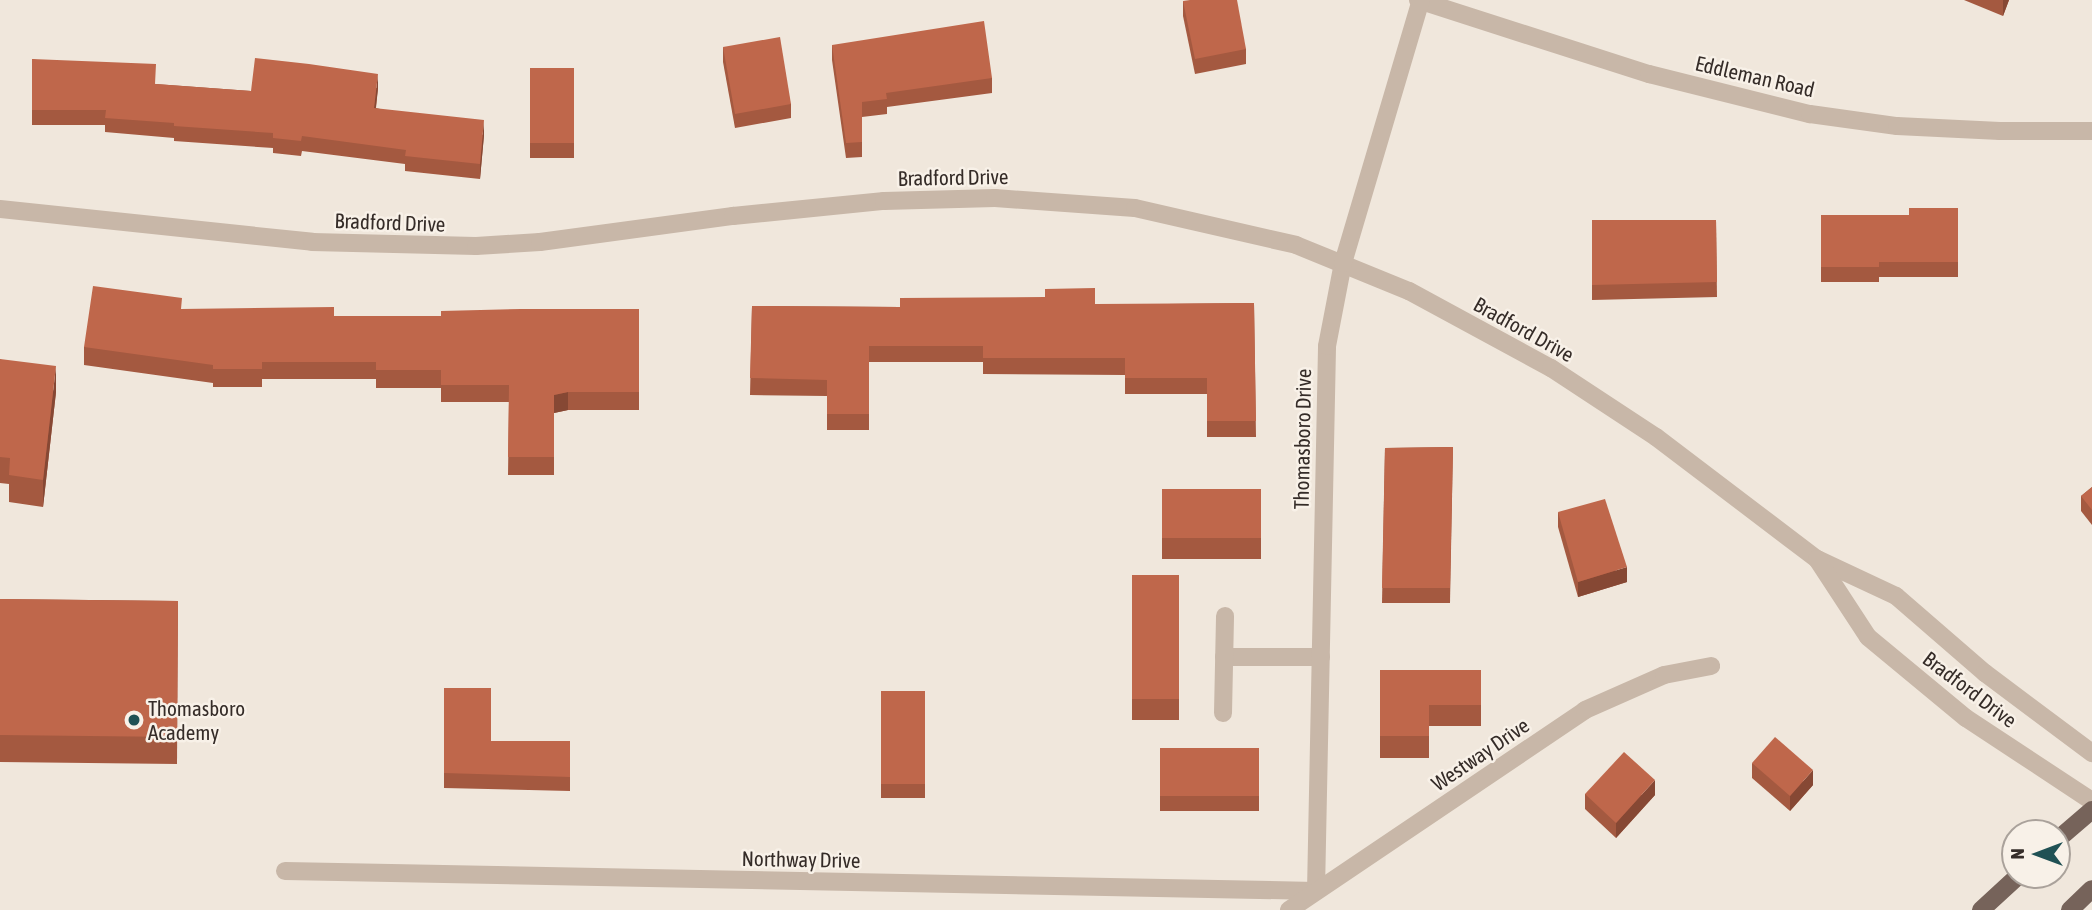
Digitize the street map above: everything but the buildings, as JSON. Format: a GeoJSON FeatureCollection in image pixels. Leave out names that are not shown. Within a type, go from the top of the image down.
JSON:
{"type":"FeatureCollection","features":[{"type":"Feature","properties":{"kind":"main road"},"geometry":{"type":"LineString","coordinates":[[2071,828],[2092,810]]}},
{"type":"Feature","properties":{"kind":"main road"},"geometry":{"type":"LineString","coordinates":[[1981,910],[2004,889]]}},
{"type":"Feature","properties":{"kind":"main road"},"geometry":{"type":"LineString","coordinates":[[2070,910],[2092,890]]}},
{"type":"Feature","properties":{"kind":"street","name":"Eddleman Road"},"geometry":{"type":"LineString","coordinates":[[1420,0],[1649,74],[1810,114],[1897,126],[2000,131],[2092,131]]}},
{"type":"Feature","properties":{"kind":"street","name":"Thomasboro Drive"},"geometry":{"type":"LineString","coordinates":[[1316,891],[1327,346],[1343,263],[1420,0]]}},
{"type":"Feature","properties":{"kind":"street","name":"Bradford Drive"},"geometry":{"type":"LineString","coordinates":[[0,209],[312,242],[435,247],[540,242],[733,216],[884,201],[1051,200],[1135,208],[1296,245],[1409,291],[1551,368],[1656,437],[1817,559],[1896,596],[1985,673],[2092,753]]}},
{"type":"Feature","properties":{"kind":"street","name":"Bradford Drive"},"geometry":{"type":"LineString","coordinates":[[1817,559],[1868,637],[1966,718],[2092,801]]}},
{"type":"Feature","properties":{"kind":"street"},"geometry":{"type":"LineString","coordinates":[[1223,713],[1225,616]]}},
{"type":"Feature","properties":{"kind":"street"},"geometry":{"type":"LineString","coordinates":[[1224,657],[1321,657]]}},
{"type":"Feature","properties":{"kind":"street","name":"Westway Drive"},"geometry":{"type":"LineString","coordinates":[[1289,910],[1585,710],[1664,674],[1711,666]]}},
{"type":"Feature","properties":{"kind":"street","name":"Northway Drive"},"geometry":{"type":"LineString","coordinates":[[285,871],[1316,891]]}},
{"type":"Feature","properties":{"kind":"place","name":"Thomasboro Academy"},"geometry":{"type":"Point","coordinates":[134,720]}}]}
